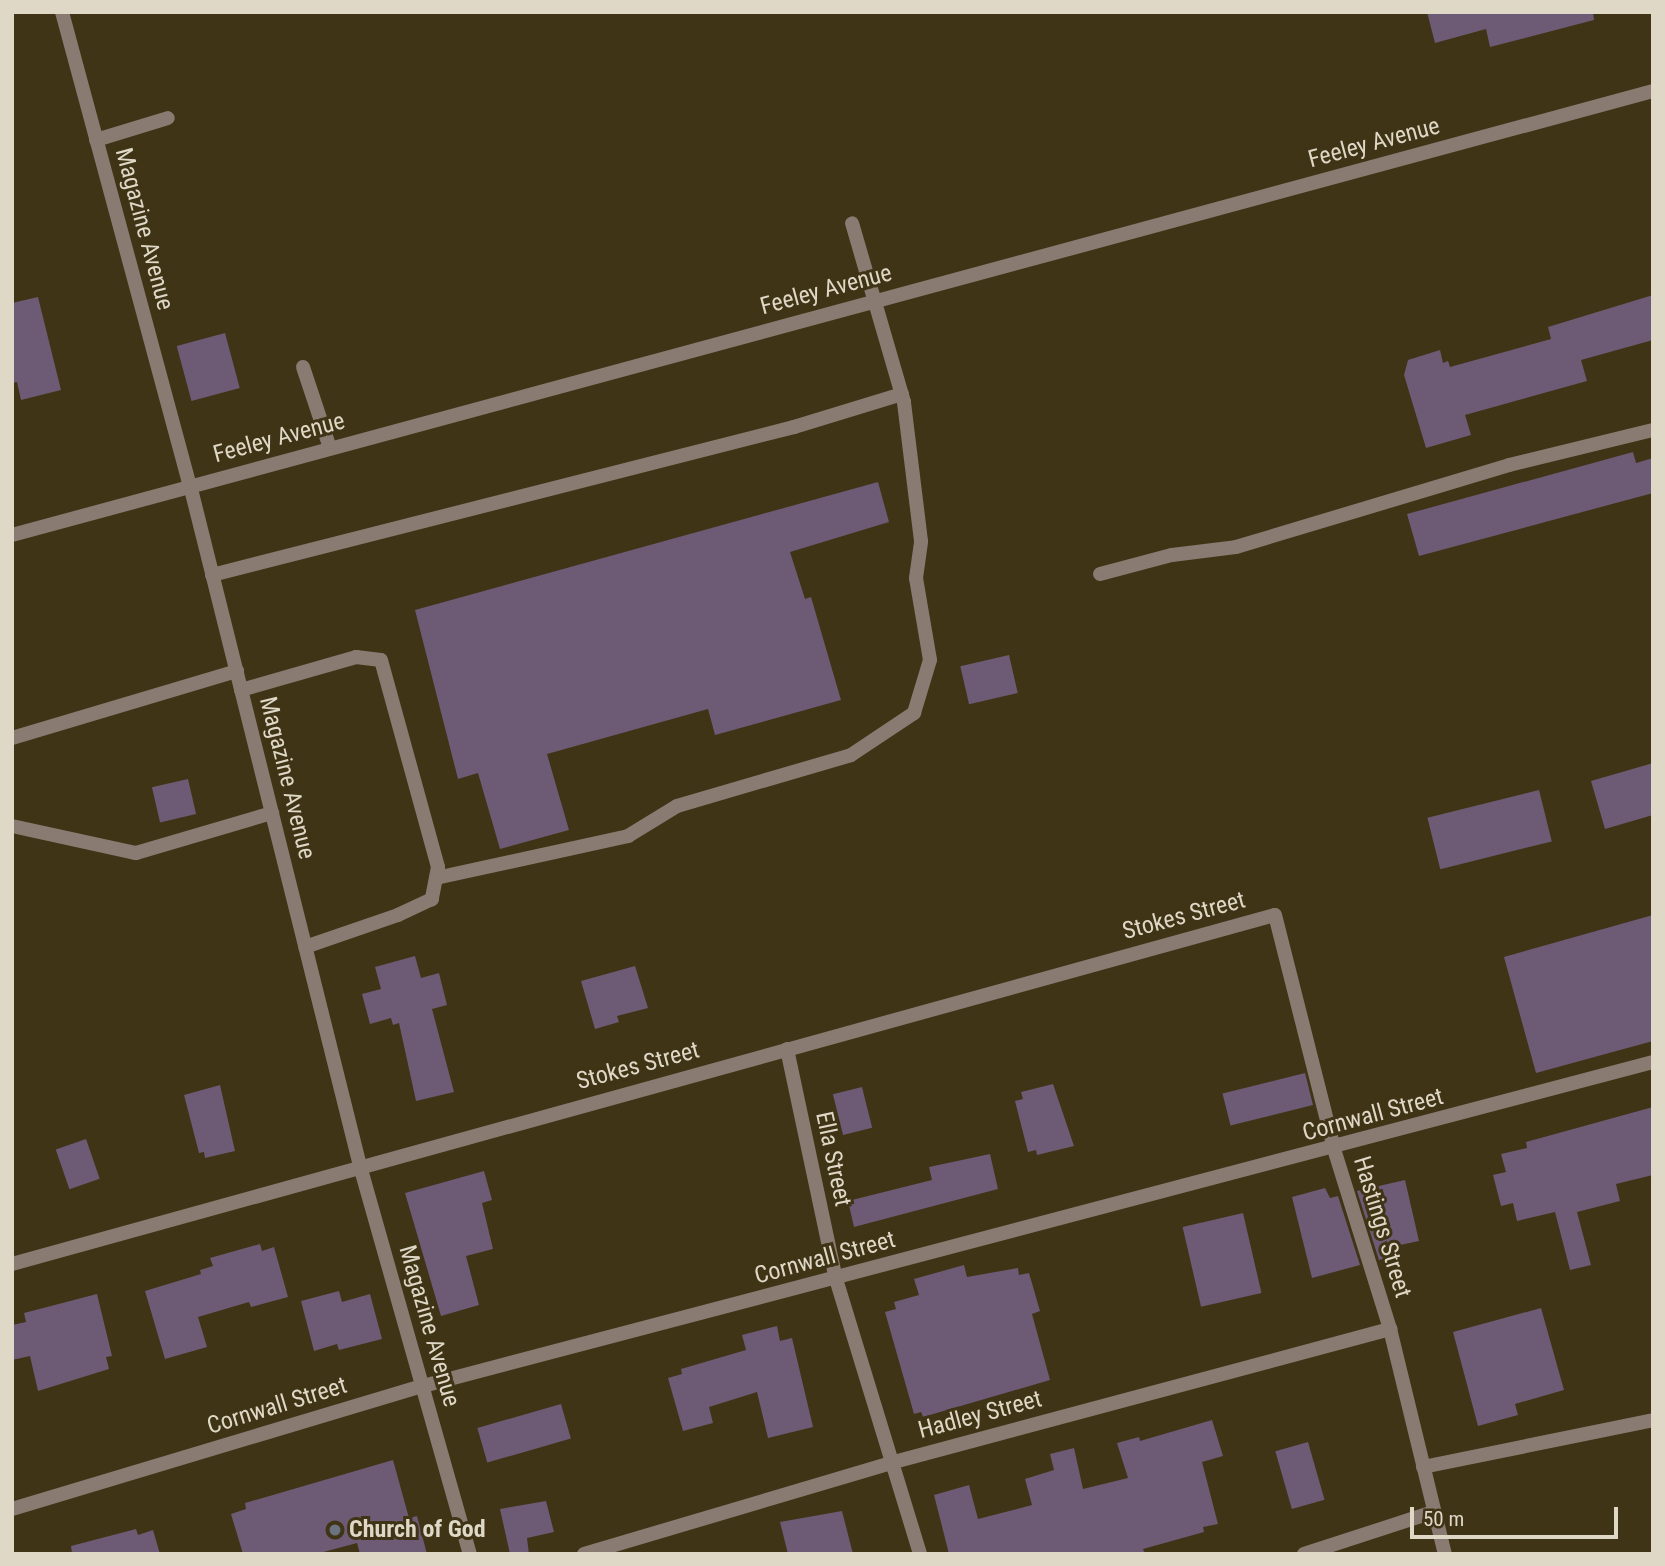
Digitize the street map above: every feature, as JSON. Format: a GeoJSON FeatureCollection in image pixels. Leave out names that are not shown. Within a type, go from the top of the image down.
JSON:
{"type":"FeatureCollection","features":[{"type":"Feature","properties":{"kind":"street","name":"Magazine Avenue"},"geometry":{"type":"LineString","coordinates":[[62,12],[190,485],[360,1166],[470,1554]]}},
{"type":"Feature","properties":{"kind":"street","name":"Feeley Avenue"},"geometry":{"type":"LineString","coordinates":[[12,535],[1653,91]]}},
{"type":"Feature","properties":{"kind":"street"},"geometry":{"type":"LineString","coordinates":[[96,140],[168,118]]}},
{"type":"Feature","properties":{"kind":"street"},"geometry":{"type":"LineString","coordinates":[[436,878],[628,836],[677,806],[851,755],[914,713],[930,660],[916,578],[921,541],[902,394],[877,300],[852,223]]}},
{"type":"Feature","properties":{"kind":"street"},"geometry":{"type":"LineString","coordinates":[[303,367],[330,448]]}},
{"type":"Feature","properties":{"kind":"street"},"geometry":{"type":"LineString","coordinates":[[212,575],[794,427],[902,394]]}},
{"type":"Feature","properties":{"kind":"street"},"geometry":{"type":"LineString","coordinates":[[1100,574],[1172,555],[1236,547],[1509,465],[1653,430]]}},
{"type":"Feature","properties":{"kind":"street"},"geometry":{"type":"LineString","coordinates":[[241,690],[356,657],[381,660],[438,867],[432,899],[398,915],[305,947]]}},
{"type":"Feature","properties":{"kind":"street"},"geometry":{"type":"LineString","coordinates":[[12,738],[237,671]]}},
{"type":"Feature","properties":{"kind":"street"},"geometry":{"type":"LineString","coordinates":[[12,826],[136,853],[272,813]]}},
{"type":"Feature","properties":{"kind":"street","name":"Stokes Street"},"geometry":{"type":"LineString","coordinates":[[12,1264],[1275,915]]}},
{"type":"Feature","properties":{"kind":"street","name":"Hastings Street"},"geometry":{"type":"LineString","coordinates":[[1275,915],[1334,1149],[1390,1329],[1445,1554]]}},
{"type":"Feature","properties":{"kind":"street","name":"Ella Street"},"geometry":{"type":"LineString","coordinates":[[787,1049],[836,1279],[920,1554]]}},
{"type":"Feature","properties":{"kind":"street","name":"Cornwall Street"},"geometry":{"type":"LineString","coordinates":[[12,1509],[423,1386],[1334,1149],[1653,1062]]}},
{"type":"Feature","properties":{"kind":"street","name":"Hadley Street"},"geometry":{"type":"LineString","coordinates":[[584,1554],[894,1462],[1390,1329]]}},
{"type":"Feature","properties":{"kind":"street"},"geometry":{"type":"LineString","coordinates":[[1423,1467],[1653,1420]]}},
{"type":"Feature","properties":{"kind":"street"},"geometry":{"type":"LineString","coordinates":[[1304,1554],[1433,1512]]}},
{"type":"Feature","properties":{"kind":"building"},"geometry":{"type":"Polygon","coordinates":[[[1427,12],[1593,12],[1594,20],[1490,47],[1486,29],[1435,43],[1427,12]]]}},
{"type":"Feature","properties":{"kind":"building"},"geometry":{"type":"Polygon","coordinates":[[[1653,295],[1653,340],[1581,360],[1587,381],[1465,415],[1471,435],[1426,448],[1404,375],[1408,360],[1440,350],[1443,363],[1448,361],[1450,367],[1551,339],[1548,327],[1653,295]]]}},
{"type":"Feature","properties":{"kind":"building"},"geometry":{"type":"Polygon","coordinates":[[[38,297],[61,390],[21,400],[17,382],[12,383],[12,303],[38,297]]]}},
{"type":"Feature","properties":{"kind":"building"},"geometry":{"type":"Polygon","coordinates":[[[225,333],[240,388],[191,401],[177,346],[225,333]]]}},
{"type":"Feature","properties":{"kind":"building"},"geometry":{"type":"Polygon","coordinates":[[[1633,452],[1636,463],[1653,458],[1653,493],[1419,556],[1407,514],[1633,452]]]}},
{"type":"Feature","properties":{"kind":"building"},"geometry":{"type":"Polygon","coordinates":[[[878,482],[889,522],[790,552],[805,599],[811,597],[841,700],[715,735],[708,709],[547,754],[569,830],[500,849],[478,773],[458,779],[415,610],[878,482]]]}},
{"type":"Feature","properties":{"kind":"building"},"geometry":{"type":"Polygon","coordinates":[[[1009,655],[1018,693],[969,704],[960,666],[1009,655]]]}},
{"type":"Feature","properties":{"kind":"building"},"geometry":{"type":"Polygon","coordinates":[[[1653,763],[1653,815],[1605,829],[1591,781],[1653,763]]]}},
{"type":"Feature","properties":{"kind":"building"},"geometry":{"type":"Polygon","coordinates":[[[188,779],[196,814],[160,822],[152,787],[188,779]]]}},
{"type":"Feature","properties":{"kind":"building"},"geometry":{"type":"Polygon","coordinates":[[[1539,790],[1552,841],[1440,869],[1427,818],[1539,790]]]}},
{"type":"Feature","properties":{"kind":"building"},"geometry":{"type":"Polygon","coordinates":[[[1653,915],[1653,1041],[1536,1073],[1504,957],[1653,915]]]}},
{"type":"Feature","properties":{"kind":"building"},"geometry":{"type":"Polygon","coordinates":[[[415,956],[421,978],[439,973],[447,1005],[432,1009],[454,1092],[416,1101],[399,1023],[393,1025],[391,1018],[370,1024],[362,994],[381,989],[375,967],[415,956]]]}},
{"type":"Feature","properties":{"kind":"building"},"geometry":{"type":"Polygon","coordinates":[[[635,966],[648,1008],[617,1016],[619,1022],[595,1029],[581,981],[635,966]]]}},
{"type":"Feature","properties":{"kind":"building"},"geometry":{"type":"Polygon","coordinates":[[[1305,1073],[1313,1105],[1231,1126],[1223,1094],[1305,1073]]]}},
{"type":"Feature","properties":{"kind":"building"},"geometry":{"type":"Polygon","coordinates":[[[1053,1084],[1074,1146],[1037,1155],[1036,1150],[1028,1152],[1015,1101],[1023,1099],[1021,1092],[1053,1084]]]}},
{"type":"Feature","properties":{"kind":"building"},"geometry":{"type":"Polygon","coordinates":[[[220,1085],[235,1151],[205,1158],[204,1152],[199,1153],[184,1095],[220,1085]]]}},
{"type":"Feature","properties":{"kind":"building"},"geometry":{"type":"Polygon","coordinates":[[[862,1087],[872,1128],[843,1135],[833,1094],[862,1087]]]}},
{"type":"Feature","properties":{"kind":"building"},"geometry":{"type":"Polygon","coordinates":[[[1653,1107],[1653,1175],[1616,1184],[1620,1201],[1577,1212],[1591,1265],[1570,1270],[1555,1212],[1517,1221],[1513,1203],[1501,1206],[1493,1175],[1506,1172],[1501,1154],[1527,1148],[1526,1142],[1653,1107]]]}},
{"type":"Feature","properties":{"kind":"building"},"geometry":{"type":"Polygon","coordinates":[[[86,1139],[100,1179],[69,1189],[56,1149],[86,1139]]]}},
{"type":"Feature","properties":{"kind":"building"},"geometry":{"type":"Polygon","coordinates":[[[990,1154],[998,1189],[854,1227],[848,1201],[932,1180],[929,1167],[990,1154]]]}},
{"type":"Feature","properties":{"kind":"building"},"geometry":{"type":"Polygon","coordinates":[[[484,1171],[492,1200],[482,1203],[493,1249],[466,1256],[479,1305],[441,1316],[405,1193],[484,1171]]]}},
{"type":"Feature","properties":{"kind":"building"},"geometry":{"type":"Polygon","coordinates":[[[1405,1180],[1419,1241],[1400,1245],[1402,1254],[1379,1260],[1357,1191],[1405,1180]]]}},
{"type":"Feature","properties":{"kind":"building"},"geometry":{"type":"Polygon","coordinates":[[[1325,1188],[1330,1198],[1338,1196],[1360,1265],[1312,1278],[1292,1197],[1325,1188]]]}},
{"type":"Feature","properties":{"kind":"building"},"geometry":{"type":"Polygon","coordinates":[[[1243,1213],[1261,1293],[1201,1307],[1183,1227],[1243,1213]]]}},
{"type":"Feature","properties":{"kind":"building"},"geometry":{"type":"Polygon","coordinates":[[[260,1244],[262,1251],[274,1247],[288,1297],[251,1307],[249,1302],[198,1317],[207,1347],[165,1359],[145,1291],[201,1274],[200,1270],[213,1266],[210,1258],[260,1244]]]}},
{"type":"Feature","properties":{"kind":"building"},"geometry":{"type":"Polygon","coordinates":[[[964,1265],[967,1277],[1018,1268],[1019,1275],[1029,1273],[1040,1311],[1032,1314],[1050,1380],[923,1417],[921,1412],[914,1414],[885,1312],[896,1309],[894,1302],[919,1295],[914,1279],[964,1265]]]}},
{"type":"Feature","properties":{"kind":"building"},"geometry":{"type":"Polygon","coordinates":[[[339,1291],[342,1302],[370,1294],[382,1339],[339,1350],[337,1344],[314,1351],[301,1301],[339,1291]]]}},
{"type":"Feature","properties":{"kind":"building"},"geometry":{"type":"Polygon","coordinates":[[[97,1294],[112,1356],[106,1357],[109,1369],[38,1391],[30,1356],[12,1360],[12,1325],[26,1322],[24,1313],[97,1294]]]}},
{"type":"Feature","properties":{"kind":"building"},"geometry":{"type":"Polygon","coordinates":[[[1541,1308],[1564,1390],[1515,1404],[1518,1415],[1478,1426],[1453,1332],[1541,1308]]]}},
{"type":"Feature","properties":{"kind":"building"},"geometry":{"type":"Polygon","coordinates":[[[777,1326],[780,1341],[792,1338],[813,1427],[768,1438],[757,1392],[709,1407],[713,1423],[683,1431],[668,1378],[682,1374],[681,1369],[746,1350],[742,1335],[777,1326]]]}},
{"type":"Feature","properties":{"kind":"building"},"geometry":{"type":"Polygon","coordinates":[[[561,1404],[571,1439],[487,1463],[477,1428],[561,1404]]]}},
{"type":"Feature","properties":{"kind":"building"},"geometry":{"type":"Polygon","coordinates":[[[1212,1420],[1223,1456],[1202,1462],[1218,1524],[1203,1527],[1204,1532],[1143,1549],[1145,1554],[949,1554],[934,1495],[969,1485],[978,1519],[1032,1505],[1025,1479],[1054,1470],[1050,1454],[1074,1448],[1083,1489],[1128,1478],[1117,1443],[1139,1437],[1140,1441],[1212,1420]]]}},
{"type":"Feature","properties":{"kind":"building"},"geometry":{"type":"Polygon","coordinates":[[[1308,1442],[1325,1500],[1292,1509],[1275,1451],[1308,1442]]]}},
{"type":"Feature","properties":{"kind":"building"},"geometry":{"type":"Polygon","coordinates":[[[393,1460],[409,1518],[417,1516],[427,1554],[360,1554],[357,1543],[316,1554],[243,1554],[231,1514],[246,1509],[245,1503],[393,1460]]]}},
{"type":"Feature","properties":{"kind":"building"},"geometry":{"type":"Polygon","coordinates":[[[546,1501],[554,1532],[527,1538],[529,1554],[510,1554],[500,1509],[546,1501]]]}},
{"type":"Feature","properties":{"kind":"building"},"geometry":{"type":"Polygon","coordinates":[[[842,1511],[853,1554],[788,1554],[780,1522],[842,1511]]]}},
{"type":"Feature","properties":{"kind":"building"},"geometry":{"type":"Polygon","coordinates":[[[136,1529],[138,1535],[153,1530],[160,1554],[72,1554],[71,1546],[136,1529]]]}},
{"type":"Feature","properties":{"kind":"place","name":"Church of God"},"geometry":{"type":"Point","coordinates":[335,1530]}}]}
